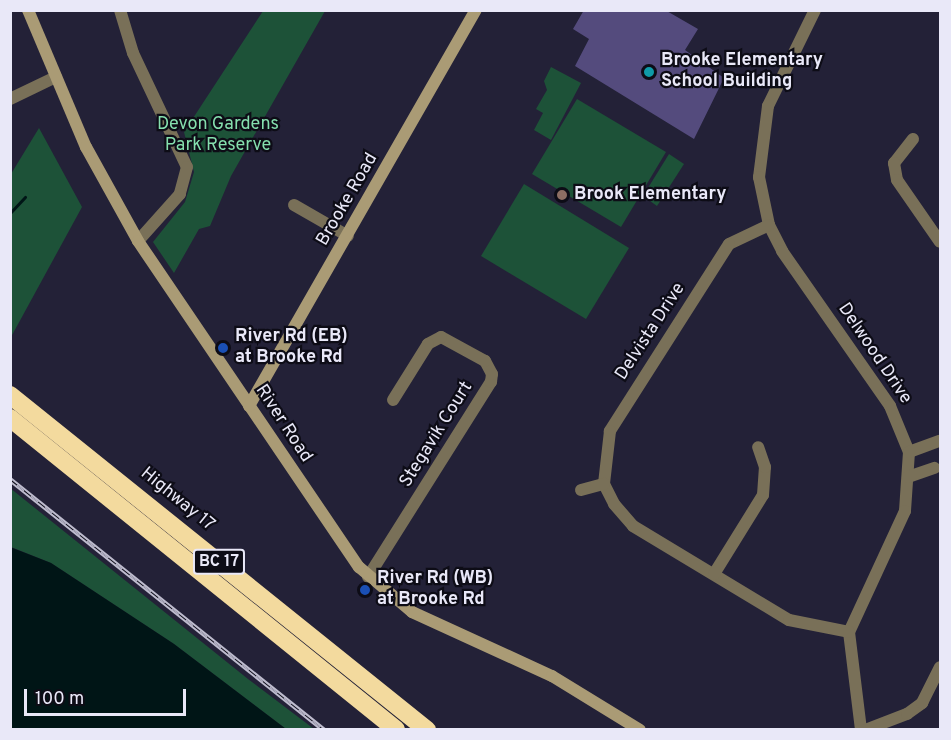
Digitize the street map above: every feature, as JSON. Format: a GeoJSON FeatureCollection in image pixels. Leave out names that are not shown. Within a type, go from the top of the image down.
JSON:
{"type":"FeatureCollection","features":[{"type":"Feature","properties":{"kind":"highway","name":"Highway 17"},"geometry":{"type":"LineString","coordinates":[[10,396],[427,729]]}},
{"type":"Feature","properties":{"kind":"highway","name":"BC 17"},"geometry":{"type":"LineString","coordinates":[[10,418],[396,729]]}},
{"type":"Feature","properties":{"kind":"street","name":"River Road"},"geometry":{"type":"LineString","coordinates":[[28,10],[86,147],[138,241],[342,545],[368,577],[412,612],[552,676],[640,729]]}},
{"type":"Feature","properties":{"kind":"street"},"geometry":{"type":"LineString","coordinates":[[120,10],[133,53],[186,167],[180,194],[138,241]]}},
{"type":"Feature","properties":{"kind":"street","name":"Brooke Road"},"geometry":{"type":"LineString","coordinates":[[249,406],[476,10]]}},
{"type":"Feature","properties":{"kind":"street","name":"Delwood Drive"},"geometry":{"type":"LineString","coordinates":[[815,10],[768,106],[763,127],[759,177],[769,225],[890,406],[909,452],[908,477],[897,533],[849,632]]}},
{"type":"Feature","properties":{"kind":"street"},"geometry":{"type":"LineString","coordinates":[[10,99],[56,77]]}},
{"type":"Feature","properties":{"kind":"street"},"geometry":{"type":"LineString","coordinates":[[913,139],[894,163],[897,180],[940,242]]}},
{"type":"Feature","properties":{"kind":"street"},"geometry":{"type":"LineString","coordinates":[[294,205],[348,236]]}},
{"type":"Feature","properties":{"kind":"street","name":"Delvista Drive"},"geometry":{"type":"LineString","coordinates":[[604,484],[609,431],[729,244],[769,225]]}},
{"type":"Feature","properties":{"kind":"street","name":"Stegavik Court"},"geometry":{"type":"LineString","coordinates":[[368,577],[491,382],[492,374],[485,361],[441,337],[428,345],[393,400]]}},
{"type":"Feature","properties":{"kind":"street"},"geometry":{"type":"LineString","coordinates":[[909,452],[940,441]]}},
{"type":"Feature","properties":{"kind":"street"},"geometry":{"type":"LineString","coordinates":[[714,574],[763,495],[765,467],[758,447]]}},
{"type":"Feature","properties":{"kind":"street"},"geometry":{"type":"LineString","coordinates":[[908,477],[934,468]]}},
{"type":"Feature","properties":{"kind":"street"},"geometry":{"type":"LineString","coordinates":[[581,490],[604,484],[614,504],[633,526],[789,620],[849,632],[863,729],[907,714],[922,703],[940,667]]}},
{"type":"Feature","properties":{"kind":"green space","name":"Devon Gardens Park Reserve"},"geometry":{"type":"Polygon","coordinates":[[[263,11],[325,11],[231,176],[210,226],[199,229],[174,273],[153,242],[185,202],[194,172],[184,132],[263,11]]]}},
{"type":"Feature","properties":{"kind":"green space"},"geometry":{"type":"Polygon","coordinates":[[[551,67],[581,83],[551,140],[534,130],[543,113],[536,109],[547,90],[544,81],[551,67]]]}},
{"type":"Feature","properties":{"kind":"green space"},"geometry":{"type":"Polygon","coordinates":[[[577,99],[666,152],[621,227],[532,174],[577,99]]]}},
{"type":"Feature","properties":{"kind":"green space"},"geometry":{"type":"Polygon","coordinates":[[[39,128],[82,207],[11,337],[11,174],[39,128]]]}},
{"type":"Feature","properties":{"kind":"green space"},"geometry":{"type":"Polygon","coordinates":[[[669,154],[684,164],[657,206],[643,196],[669,154]]]}},
{"type":"Feature","properties":{"kind":"green space"},"geometry":{"type":"Polygon","coordinates":[[[524,184],[629,248],[586,319],[481,256],[524,184]]]}},
{"type":"Feature","properties":{"kind":"green space"},"geometry":{"type":"Polygon","coordinates":[[[10,488],[248,679],[314,729],[286,729],[174,644],[51,563],[11,547],[10,488]]]}},
{"type":"Feature","properties":{"kind":"shaded area"},"geometry":{"type":"Polygon","coordinates":[[[10,547],[51,563],[174,644],[286,729],[11,729],[10,547]]]}},
{"type":"Feature","properties":{"kind":"building","name":"Brooke Elementary School Building"},"geometry":{"type":"Polygon","coordinates":[[[584,10],[665,10],[698,29],[685,50],[724,78],[694,139],[575,66],[589,39],[573,29],[584,10]]]}},
{"type":"Feature","properties":{"kind":"waterway"},"geometry":{"type":"LineString","coordinates":[[10,213],[25,197]]}},
{"type":"Feature","properties":{"kind":"railway"},"geometry":{"type":"LineString","coordinates":[[10,479],[324,730]]}},
{"type":"Feature","properties":{"kind":"place","name":"Brooke Elementary School Building"},"geometry":{"type":"Point","coordinates":[649,72]}},
{"type":"Feature","properties":{"kind":"place","name":"Brook Elementary"},"geometry":{"type":"Point","coordinates":[562,195]}},
{"type":"Feature","properties":{"kind":"place","name":"River Rd (EB) at Brooke Rd"},"geometry":{"type":"Point","coordinates":[223,348]}},
{"type":"Feature","properties":{"kind":"place","name":"River Rd (WB) at Brooke Rd"},"geometry":{"type":"Point","coordinates":[365,590]}}]}
